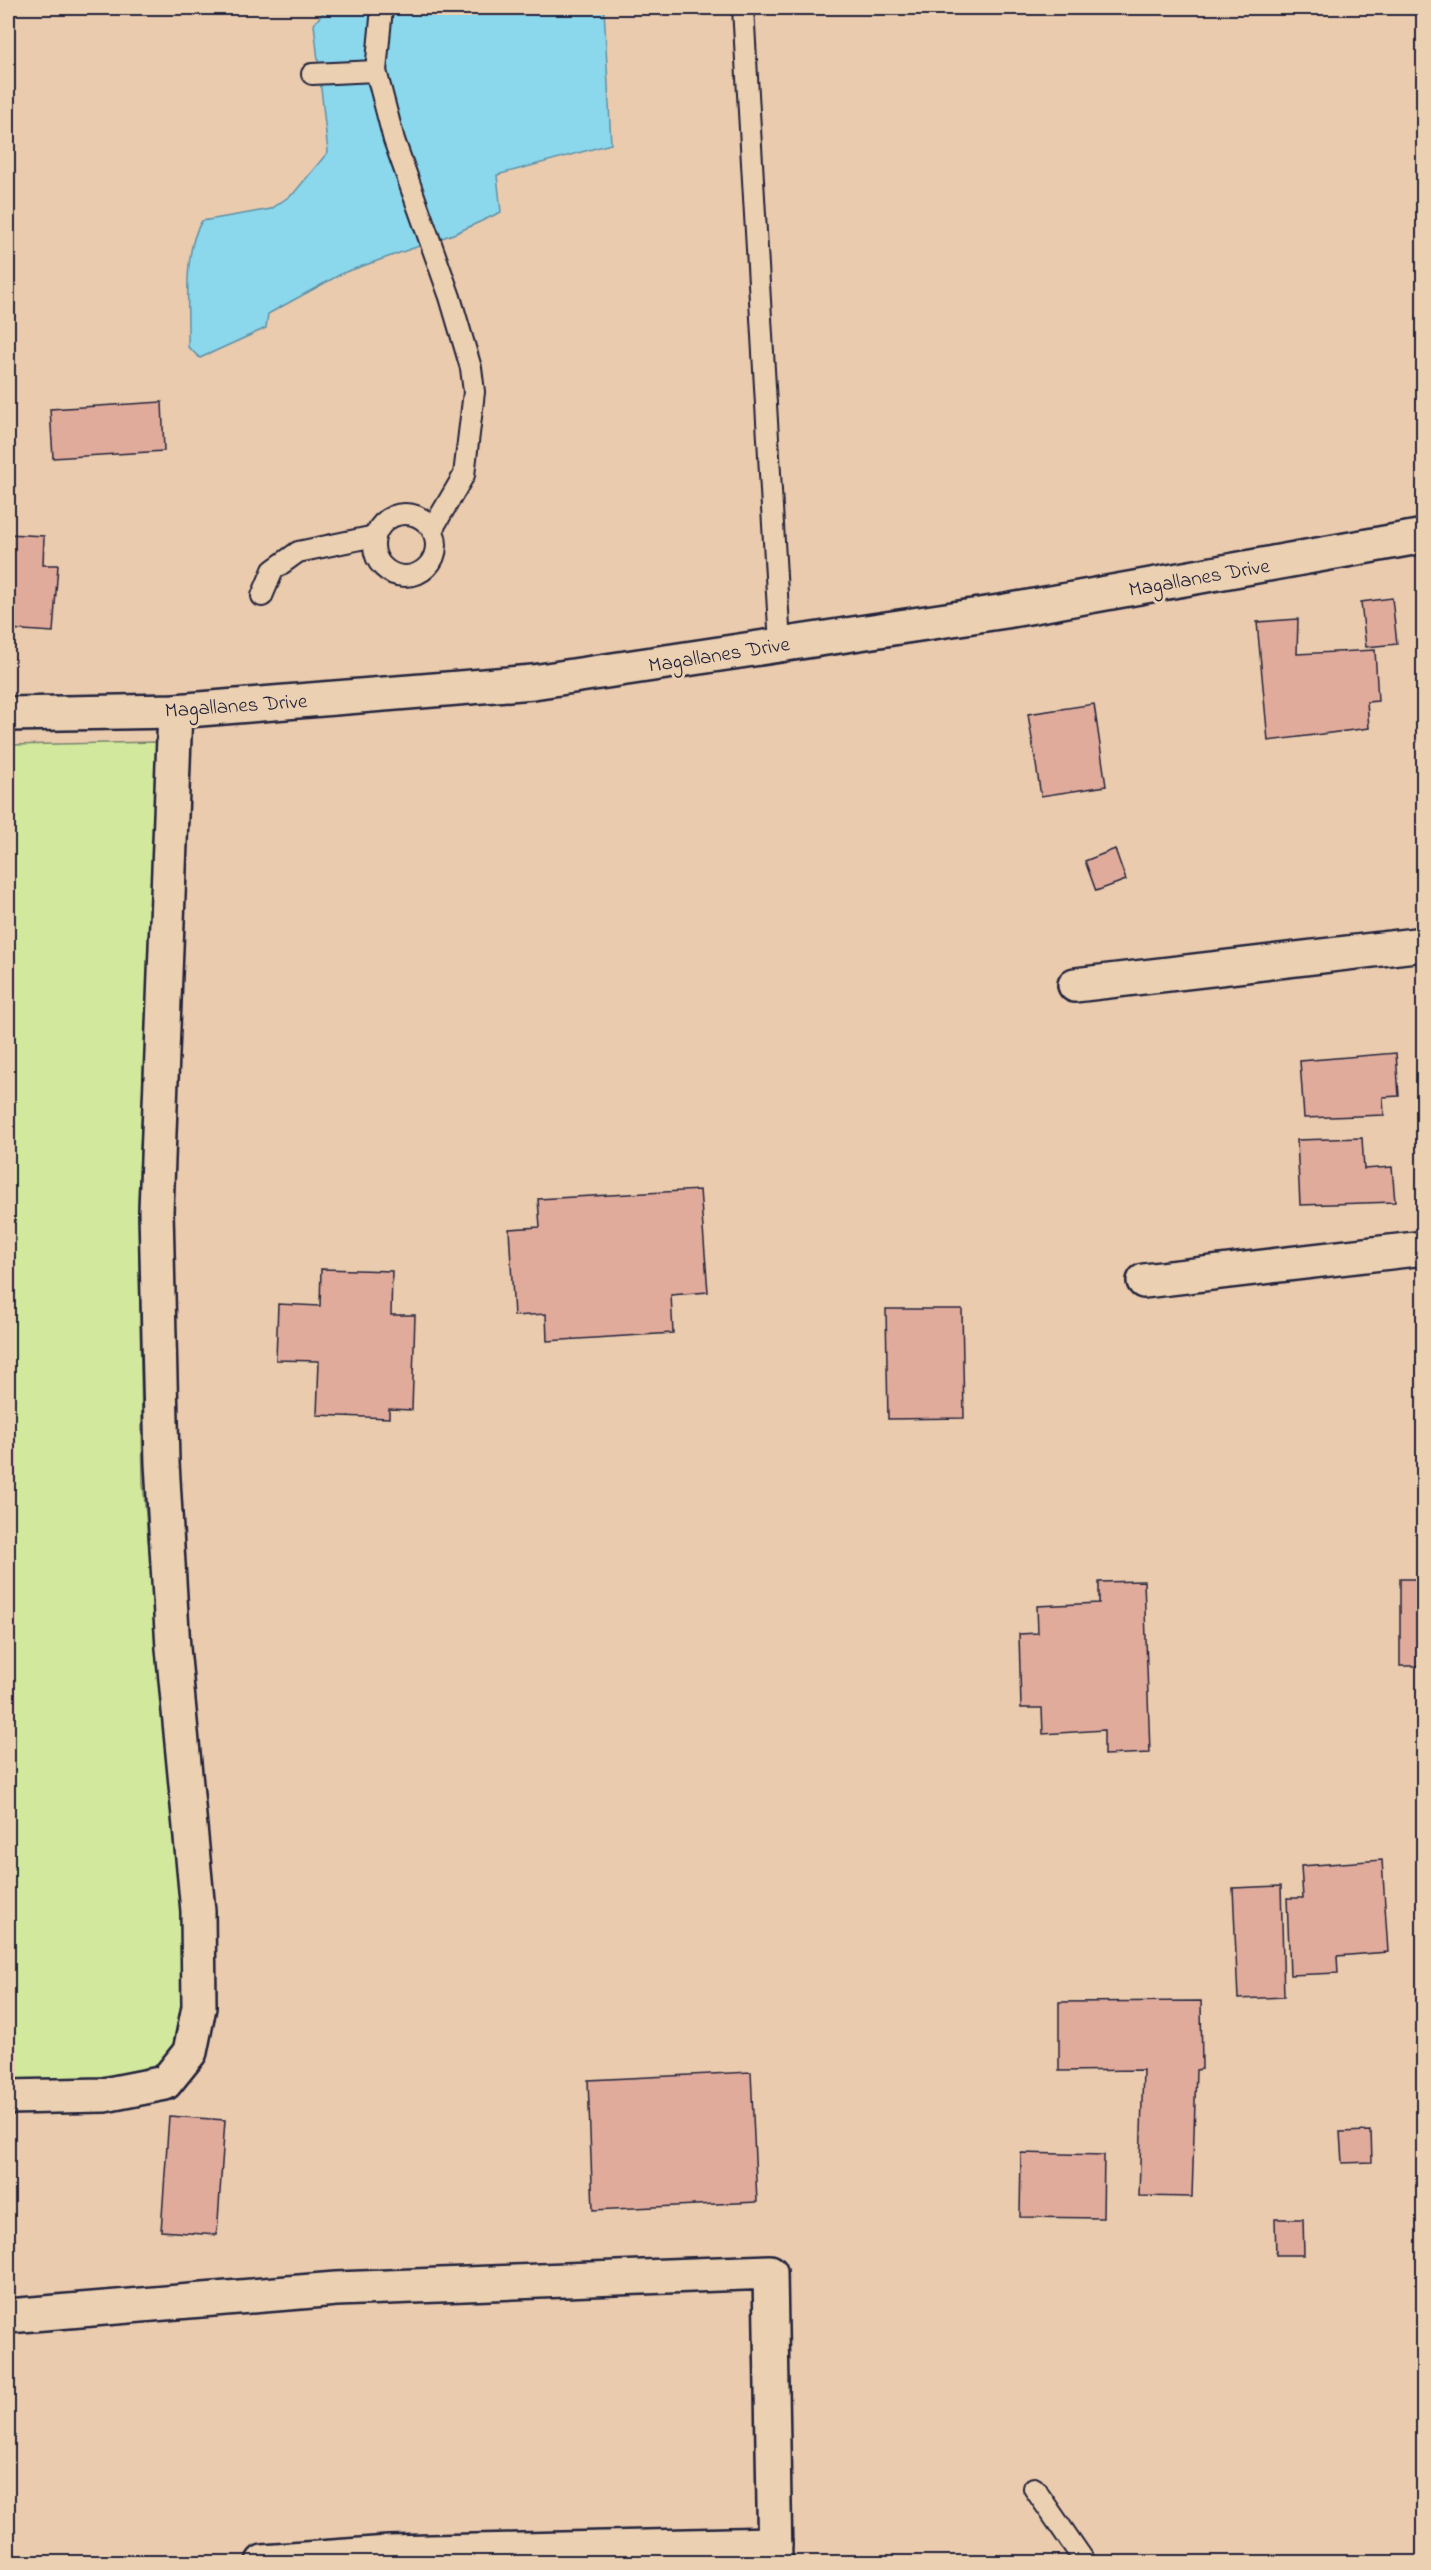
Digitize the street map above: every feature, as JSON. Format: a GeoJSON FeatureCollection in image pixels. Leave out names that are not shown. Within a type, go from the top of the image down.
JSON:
{"type":"FeatureCollection","features":[{"type":"Feature","properties":{"kind":"street","name":"Magallanes Drive"},"geometry":{"type":"LineString","coordinates":[[8,714],[174,711],[533,682],[1006,611],[1424,536]]}},
{"type":"Feature","properties":{"kind":"street"},"geometry":{"type":"LineString","coordinates":[[8,2097],[104,2095],[165,2084],[190,2052],[199,2007],[198,1911],[173,1648],[162,1463],[156,1211],[174,711]]}},
{"type":"Feature","properties":{"kind":"street"},"geometry":{"type":"LineString","coordinates":[[1076,985],[1424,944]]}},
{"type":"Feature","properties":{"kind":"street"},"geometry":{"type":"LineString","coordinates":[[1144,1281],[1424,1248]]}},
{"type":"Feature","properties":{"kind":"street"},"geometry":{"type":"LineString","coordinates":[[8,2316],[336,2289],[770,2272],[775,2553],[389,2553],[263,2562]]}},
{"type":"Feature","properties":{"kind":"lane"},"geometry":{"type":"LineString","coordinates":[[382,8],[376,71],[394,140],[450,297],[471,368],[472,411],[464,475],[433,528]]}},
{"type":"Feature","properties":{"kind":"lane"},"geometry":{"type":"LineString","coordinates":[[743,8],[780,645]]}},
{"type":"Feature","properties":{"kind":"lane"},"geometry":{"type":"LineString","coordinates":[[312,74],[376,71]]}},
{"type":"Feature","properties":{"kind":"lane"},"geometry":{"type":"LineString","coordinates":[[407,513],[417,515],[433,528],[437,549],[434,558],[420,572],[410,575],[390,572],[382,566],[374,547],[375,536],[387,519],[407,513]]}},
{"type":"Feature","properties":{"kind":"lane"},"geometry":{"type":"LineString","coordinates":[[262,596],[273,570],[298,552],[375,536]]}},
{"type":"Feature","properties":{"kind":"lane"},"geometry":{"type":"LineString","coordinates":[[1034,2488],[1085,2562]]}},
{"type":"Feature","properties":{"kind":"green space"},"geometry":{"type":"Polygon","coordinates":[[[157,742],[138,1206],[143,1483],[183,1913],[187,2004],[172,2050],[149,2073],[73,2080],[8,2082],[8,745],[157,742]]]}},
{"type":"Feature","properties":{"kind":"water"},"geometry":{"type":"Polygon","coordinates":[[[327,8],[604,8],[611,144],[497,175],[501,212],[456,233],[343,273],[268,314],[266,328],[200,358],[188,347],[188,282],[192,248],[202,221],[271,209],[294,193],[328,152],[314,24],[327,8]]]}},
{"type":"Feature","properties":{"kind":"building"},"geometry":{"type":"Polygon","coordinates":[[[162,402],[164,451],[53,458],[50,409],[162,402]]]}},
{"type":"Feature","properties":{"kind":"building"},"geometry":{"type":"Polygon","coordinates":[[[8,534],[44,536],[43,565],[58,565],[53,632],[8,629],[8,534]]]}},
{"type":"Feature","properties":{"kind":"building"},"geometry":{"type":"Polygon","coordinates":[[[1392,598],[1397,644],[1366,647],[1361,602],[1392,598]]]}},
{"type":"Feature","properties":{"kind":"building"},"geometry":{"type":"Polygon","coordinates":[[[1298,619],[1297,654],[1375,650],[1378,701],[1367,702],[1369,728],[1268,741],[1257,622],[1298,619]]]}},
{"type":"Feature","properties":{"kind":"building"},"geometry":{"type":"Polygon","coordinates":[[[1094,704],[1106,786],[1041,796],[1028,714],[1094,704]]]}},
{"type":"Feature","properties":{"kind":"building"},"geometry":{"type":"Polygon","coordinates":[[[1115,849],[1126,880],[1096,891],[1085,861],[1115,849]]]}},
{"type":"Feature","properties":{"kind":"building"},"geometry":{"type":"Polygon","coordinates":[[[1396,1053],[1399,1096],[1383,1097],[1384,1115],[1304,1118],[1300,1061],[1396,1053]]]}},
{"type":"Feature","properties":{"kind":"building"},"geometry":{"type":"Polygon","coordinates":[[[1362,1138],[1364,1169],[1392,1167],[1395,1202],[1300,1205],[1297,1140],[1362,1138]]]}},
{"type":"Feature","properties":{"kind":"building"},"geometry":{"type":"Polygon","coordinates":[[[700,1190],[708,1292],[671,1295],[673,1333],[547,1341],[546,1314],[514,1316],[509,1229],[540,1227],[538,1199],[700,1190]]]}},
{"type":"Feature","properties":{"kind":"building"},"geometry":{"type":"Polygon","coordinates":[[[321,1269],[392,1271],[391,1315],[415,1315],[412,1410],[389,1409],[389,1418],[317,1415],[319,1361],[276,1360],[278,1304],[320,1306],[321,1269]]]}},
{"type":"Feature","properties":{"kind":"building"},"geometry":{"type":"Polygon","coordinates":[[[886,1309],[962,1309],[964,1418],[888,1419],[886,1309]]]}},
{"type":"Feature","properties":{"kind":"building"},"geometry":{"type":"Polygon","coordinates":[[[1400,1579],[1424,1579],[1424,1666],[1400,1666],[1400,1579]]]}},
{"type":"Feature","properties":{"kind":"building"},"geometry":{"type":"Polygon","coordinates":[[[1144,1581],[1150,1753],[1104,1755],[1104,1730],[1043,1734],[1042,1708],[1021,1708],[1019,1634],[1038,1633],[1037,1606],[1099,1603],[1099,1582],[1144,1581]]]}},
{"type":"Feature","properties":{"kind":"building"},"geometry":{"type":"Polygon","coordinates":[[[1382,1860],[1388,1952],[1337,1956],[1338,1973],[1290,1975],[1287,1898],[1303,1898],[1301,1866],[1382,1860]]]}},
{"type":"Feature","properties":{"kind":"building"},"geometry":{"type":"Polygon","coordinates":[[[1281,1886],[1284,1997],[1238,1999],[1233,1888],[1281,1886]]]}},
{"type":"Feature","properties":{"kind":"building"},"geometry":{"type":"Polygon","coordinates":[[[1201,2001],[1202,2069],[1196,2070],[1192,2197],[1139,2196],[1143,2070],[1059,2071],[1059,2002],[1201,2001]]]}},
{"type":"Feature","properties":{"kind":"building"},"geometry":{"type":"Polygon","coordinates":[[[751,2072],[757,2202],[593,2210],[588,2080],[751,2072]]]}},
{"type":"Feature","properties":{"kind":"building"},"geometry":{"type":"Polygon","coordinates":[[[169,2116],[225,2120],[217,2235],[161,2231],[169,2116]]]}},
{"type":"Feature","properties":{"kind":"building"},"geometry":{"type":"Polygon","coordinates":[[[1371,2131],[1372,2162],[1342,2163],[1340,2132],[1371,2131]]]}},
{"type":"Feature","properties":{"kind":"building"},"geometry":{"type":"Polygon","coordinates":[[[1021,2153],[1104,2155],[1103,2218],[1020,2217],[1021,2153]]]}},
{"type":"Feature","properties":{"kind":"building"},"geometry":{"type":"Polygon","coordinates":[[[1275,2219],[1303,2219],[1304,2255],[1276,2255],[1275,2219]]]}}]}
